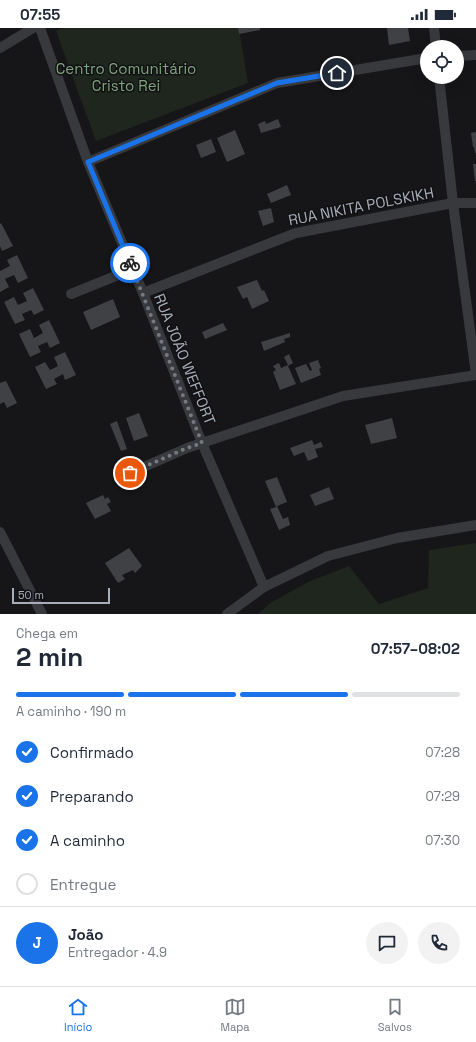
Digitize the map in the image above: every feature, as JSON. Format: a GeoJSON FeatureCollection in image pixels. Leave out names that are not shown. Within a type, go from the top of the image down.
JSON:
{"type":"FeatureCollection","features":[{"type":"Feature","properties":{"kind":"street"},"geometry":{"type":"LineString","coordinates":[[0,48],[33,28]]}},
{"type":"Feature","properties":{"kind":"street","name":"RUA JOÃO WEFFORT"},"geometry":{"type":"LineString","coordinates":[[40,28],[88,162],[143,293],[202,443],[264,587]]}},
{"type":"Feature","properties":{"kind":"street"},"geometry":{"type":"LineString","coordinates":[[434,28],[435,40]]}},
{"type":"Feature","properties":{"kind":"street"},"geometry":{"type":"LineString","coordinates":[[464,56],[476,55]]}},
{"type":"Feature","properties":{"kind":"street"},"geometry":{"type":"LineString","coordinates":[[88,162],[277,83],[420,59]]}},
{"type":"Feature","properties":{"kind":"street"},"geometry":{"type":"LineString","coordinates":[[130,473],[187,448],[342,396],[476,374],[453,204],[441,84]]}},
{"type":"Feature","properties":{"kind":"street","name":"RUA NIKITA POLSKIKH"},"geometry":{"type":"LineString","coordinates":[[143,293],[296,233],[453,204],[476,203]]}},
{"type":"Feature","properties":{"kind":"street"},"geometry":{"type":"LineString","coordinates":[[71,294],[133,269]]}},
{"type":"Feature","properties":{"kind":"street"},"geometry":{"type":"LineString","coordinates":[[227,614],[264,587],[328,556],[397,538],[476,525]]}},
{"type":"Feature","properties":{"kind":"street"},"geometry":{"type":"LineString","coordinates":[[0,532],[42,614]]}},
{"type":"Feature","properties":{"kind":"green space","name":"Centro Comunitário Cristo Rei"},"geometry":{"type":"Polygon","coordinates":[[[62,28],[239,28],[248,83],[96,141],[56,31],[62,28]]]}},
{"type":"Feature","properties":{"kind":"green space"},"geometry":{"type":"Polygon","coordinates":[[[476,543],[476,614],[258,614],[270,603],[308,582],[349,566],[379,604],[428,588],[429,550],[476,543]]]}},
{"type":"Feature","properties":{"kind":"building"},"geometry":{"type":"Polygon","coordinates":[[[238,28],[260,28],[260,30],[239,34],[238,28]]]}},
{"type":"Feature","properties":{"kind":"building"},"geometry":{"type":"Polygon","coordinates":[[[387,28],[408,28],[410,41],[389,45],[387,28]]]}},
{"type":"Feature","properties":{"kind":"building"},"geometry":{"type":"Polygon","coordinates":[[[278,119],[281,127],[261,133],[258,124],[265,121],[266,124],[278,119]]]}},
{"type":"Feature","properties":{"kind":"building"},"geometry":{"type":"Polygon","coordinates":[[[235,130],[245,154],[227,162],[217,138],[235,130]]]}},
{"type":"Feature","properties":{"kind":"building"},"geometry":{"type":"Polygon","coordinates":[[[476,132],[476,153],[475,153],[471,133],[476,132]]]}},
{"type":"Feature","properties":{"kind":"building"},"geometry":{"type":"Polygon","coordinates":[[[211,139],[216,152],[201,158],[196,145],[211,139]]]}},
{"type":"Feature","properties":{"kind":"building"},"geometry":{"type":"Polygon","coordinates":[[[473,164],[476,164],[476,181],[475,181],[473,164]]]}},
{"type":"Feature","properties":{"kind":"building"},"geometry":{"type":"Polygon","coordinates":[[[287,185],[291,195],[271,203],[267,194],[287,185]]]}},
{"type":"Feature","properties":{"kind":"building"},"geometry":{"type":"Polygon","coordinates":[[[271,208],[274,222],[263,226],[258,211],[271,208]]]}},
{"type":"Feature","properties":{"kind":"building"},"geometry":{"type":"Polygon","coordinates":[[[1,223],[13,246],[2,251],[0,246],[1,223]]]}},
{"type":"Feature","properties":{"kind":"building"},"geometry":{"type":"Polygon","coordinates":[[[17,255],[28,278],[18,283],[14,275],[5,279],[9,287],[0,292],[0,271],[10,266],[7,260],[17,255]]]}},
{"type":"Feature","properties":{"kind":"building"},"geometry":{"type":"Polygon","coordinates":[[[257,280],[269,301],[252,309],[247,297],[243,299],[237,287],[257,280]]]}},
{"type":"Feature","properties":{"kind":"building"},"geometry":{"type":"Polygon","coordinates":[[[33,288],[44,310],[34,315],[31,310],[22,314],[25,320],[15,324],[4,302],[14,297],[18,305],[27,301],[23,293],[33,288]]]}},
{"type":"Feature","properties":{"kind":"building"},"geometry":{"type":"Polygon","coordinates":[[[113,299],[120,317],[91,330],[83,312],[113,299]]]}},
{"type":"Feature","properties":{"kind":"building"},"geometry":{"type":"Polygon","coordinates":[[[49,320],[60,343],[50,348],[47,342],[38,346],[41,352],[30,357],[19,334],[30,329],[34,338],[43,333],[39,325],[49,320]]]}},
{"type":"Feature","properties":{"kind":"building"},"geometry":{"type":"Polygon","coordinates":[[[223,323],[227,330],[205,339],[202,332],[223,323]]]}},
{"type":"Feature","properties":{"kind":"building"},"geometry":{"type":"Polygon","coordinates":[[[290,333],[290,337],[284,339],[285,342],[264,351],[261,342],[290,333]]]}},
{"type":"Feature","properties":{"kind":"building"},"geometry":{"type":"Polygon","coordinates":[[[65,352],[76,375],[65,380],[63,374],[54,379],[57,384],[46,389],[35,367],[45,362],[50,370],[58,366],[54,357],[65,352]]]}},
{"type":"Feature","properties":{"kind":"building"},"geometry":{"type":"Polygon","coordinates":[[[289,354],[293,363],[288,366],[296,384],[280,390],[273,372],[276,370],[273,366],[279,363],[281,368],[288,365],[284,357],[289,354]]]}},
{"type":"Feature","properties":{"kind":"building"},"geometry":{"type":"Polygon","coordinates":[[[318,360],[321,368],[319,369],[321,375],[301,383],[295,368],[306,364],[310,371],[312,370],[309,363],[318,360]]]}},
{"type":"Feature","properties":{"kind":"building"},"geometry":{"type":"Polygon","coordinates":[[[6,381],[17,403],[7,408],[4,402],[0,404],[0,383],[6,381]]]}},
{"type":"Feature","properties":{"kind":"building"},"geometry":{"type":"Polygon","coordinates":[[[139,413],[148,436],[134,441],[126,418],[139,413]]]}},
{"type":"Feature","properties":{"kind":"building"},"geometry":{"type":"Polygon","coordinates":[[[392,418],[397,438],[371,444],[365,425],[392,418]]]}},
{"type":"Feature","properties":{"kind":"building"},"geometry":{"type":"Polygon","coordinates":[[[117,421],[127,449],[121,451],[110,424],[117,421]]]}},
{"type":"Feature","properties":{"kind":"building"},"geometry":{"type":"Polygon","coordinates":[[[312,440],[314,445],[321,442],[323,447],[315,449],[318,457],[308,461],[304,452],[294,456],[290,448],[312,440]]]}},
{"type":"Feature","properties":{"kind":"building"},"geometry":{"type":"Polygon","coordinates":[[[277,477],[287,502],[277,506],[283,519],[288,517],[290,525],[279,530],[270,509],[276,507],[265,481],[277,477]]]}},
{"type":"Feature","properties":{"kind":"building"},"geometry":{"type":"Polygon","coordinates":[[[329,487],[334,499],[315,506],[310,495],[329,487]]]}},
{"type":"Feature","properties":{"kind":"building"},"geometry":{"type":"Polygon","coordinates":[[[103,495],[105,499],[108,497],[111,502],[107,504],[111,511],[95,519],[86,503],[103,495]]]}},
{"type":"Feature","properties":{"kind":"building"},"geometry":{"type":"Polygon","coordinates":[[[129,548],[142,566],[135,573],[133,570],[122,575],[125,579],[118,583],[105,563],[129,548]]]}},
{"type":"Feature","properties":{"kind":"way so far"},"geometry":{"type":"LineString","coordinates":[[130,263],[202,443],[130,473]]}},
{"type":"Feature","properties":{"kind":"route"},"geometry":{"type":"LineString","coordinates":[[130,263],[88,162],[277,83],[337,73]]}}]}
